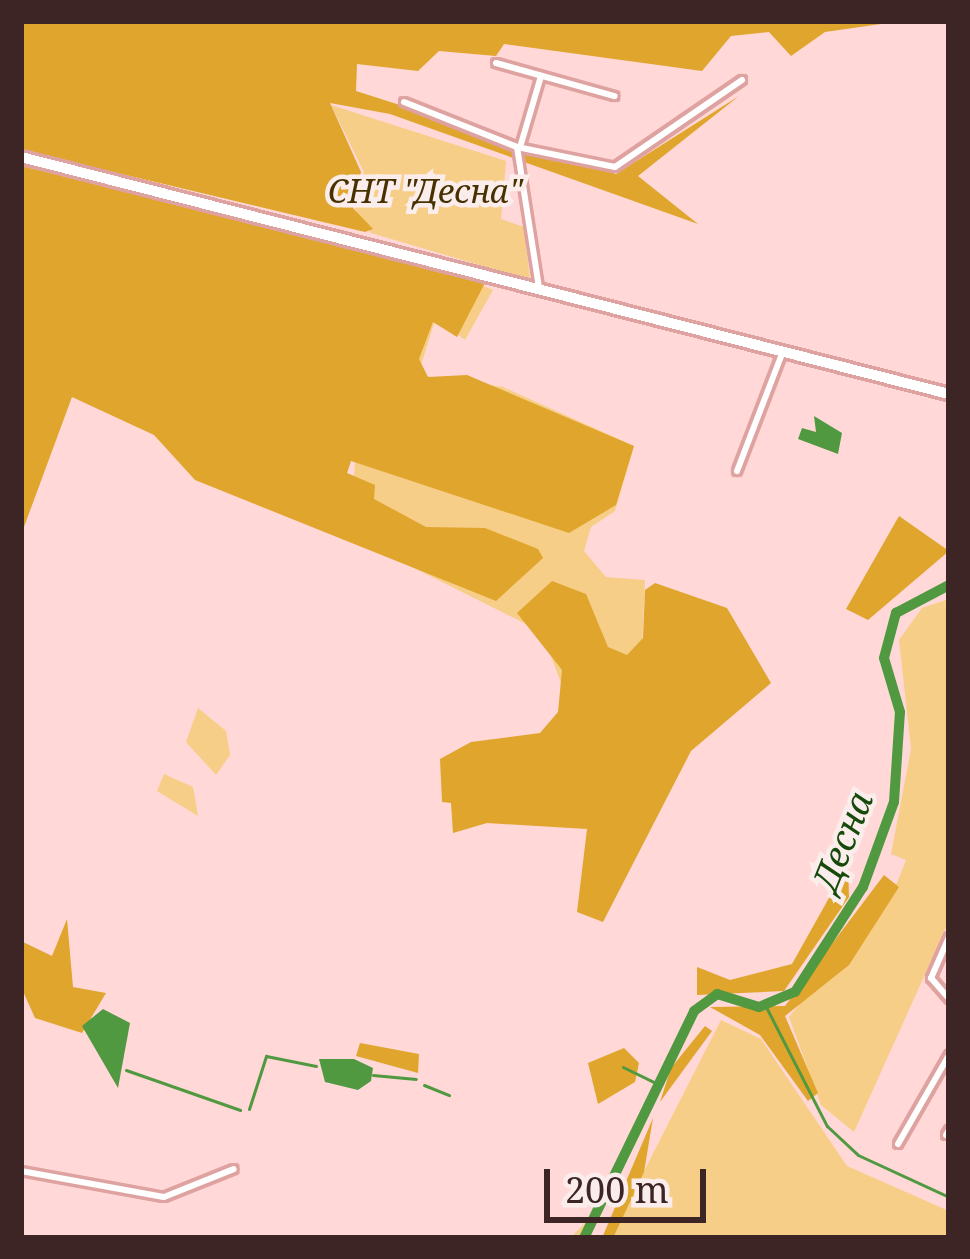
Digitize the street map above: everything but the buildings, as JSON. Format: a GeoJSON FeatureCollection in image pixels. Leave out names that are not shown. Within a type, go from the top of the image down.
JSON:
{"type":"FeatureCollection","features":[{"type":"Feature","properties":{"kind":"street"},"geometry":{"type":"LineString","coordinates":[[496,63],[614,95]]}},
{"type":"Feature","properties":{"kind":"street"},"geometry":{"type":"LineString","coordinates":[[539,287],[519,146],[541,76]]}},
{"type":"Feature","properties":{"kind":"street"},"geometry":{"type":"LineString","coordinates":[[404,102],[519,146],[615,167],[742,80]]}},
{"type":"Feature","properties":{"kind":"street"},"geometry":{"type":"LineString","coordinates":[[21,157],[949,394]]}},
{"type":"Feature","properties":{"kind":"street"},"geometry":{"type":"LineString","coordinates":[[737,471],[784,350]]}},
{"type":"Feature","properties":{"kind":"street"},"geometry":{"type":"LineString","coordinates":[[949,937],[931,978],[949,999]]}},
{"type":"Feature","properties":{"kind":"street"},"geometry":{"type":"LineString","coordinates":[[898,1144],[949,1055]]}},
{"type":"Feature","properties":{"kind":"street"},"geometry":{"type":"LineString","coordinates":[[21,1172],[164,1197],[234,1169]]}},
{"type":"Feature","properties":{"kind":"green space","name":"СНТ \"Десна\""},"geometry":{"type":"Polygon","coordinates":[[[331,105],[506,161],[501,219],[524,227],[530,280],[371,233],[355,209],[364,172],[331,105]]]}},
{"type":"Feature","properties":{"kind":"green space"},"geometry":{"type":"Polygon","coordinates":[[[393,249],[493,290],[465,340],[436,317],[418,375],[503,387],[634,446],[615,511],[591,527],[584,551],[606,577],[645,580],[642,650],[570,707],[542,632],[350,536],[357,432],[393,249]]]}},
{"type":"Feature","properties":{"kind":"green space"},"geometry":{"type":"Polygon","coordinates":[[[949,599],[949,921],[854,1132],[821,1105],[789,1017],[897,883],[906,860],[891,854],[911,749],[899,640],[922,608],[949,599]]]}},
{"type":"Feature","properties":{"kind":"green space"},"geometry":{"type":"Polygon","coordinates":[[[198,708],[226,731],[230,755],[216,775],[186,742],[198,708]]]}},
{"type":"Feature","properties":{"kind":"green space"},"geometry":{"type":"Polygon","coordinates":[[[164,774],[193,787],[198,816],[157,791],[164,774]]]}},
{"type":"Feature","properties":{"kind":"green space"},"geometry":{"type":"Polygon","coordinates":[[[721,1020],[761,1039],[847,1166],[949,1211],[949,1238],[610,1238],[721,1020]]]}},
{"type":"Feature","properties":{"kind":"green space"},"geometry":{"type":"Polygon","coordinates":[[[647,1119],[592,1231],[570,1238],[592,1216],[647,1119]]]}},
{"type":"Feature","properties":{"kind":"shaded area"},"geometry":{"type":"Polygon","coordinates":[[[21,21],[902,21],[825,32],[791,56],[769,32],[731,36],[702,71],[504,44],[496,56],[439,51],[418,71],[357,64],[356,91],[616,174],[739,96],[638,176],[698,224],[390,114],[330,103],[361,172],[353,208],[373,229],[365,232],[21,150],[21,21]]]}},
{"type":"Feature","properties":{"kind":"shaded area"},"geometry":{"type":"Polygon","coordinates":[[[21,166],[487,279],[457,337],[433,322],[419,359],[428,377],[467,375],[634,446],[616,505],[569,533],[351,461],[347,473],[375,485],[374,499],[426,527],[485,528],[538,549],[543,558],[496,601],[195,480],[154,435],[72,397],[21,535],[21,166]]]}},
{"type":"Feature","properties":{"kind":"shaded area"},"geometry":{"type":"Polygon","coordinates":[[[814,416],[842,433],[838,454],[798,439],[802,428],[816,432],[814,416]]]}},
{"type":"Feature","properties":{"kind":"shaded area"},"geometry":{"type":"Polygon","coordinates":[[[899,516],[949,551],[868,620],[846,609],[899,516]]]}},
{"type":"Feature","properties":{"kind":"shaded area"},"geometry":{"type":"Polygon","coordinates":[[[552,581],[586,594],[608,647],[627,655],[643,638],[645,590],[655,583],[727,608],[771,683],[691,751],[603,922],[577,912],[587,829],[487,823],[453,833],[451,803],[442,802],[440,759],[471,742],[540,733],[558,712],[562,670],[517,613],[552,581]]]}},
{"type":"Feature","properties":{"kind":"shaded area"},"geometry":{"type":"Polygon","coordinates":[[[848,864],[849,897],[784,991],[697,995],[697,967],[730,980],[792,964],[848,864]]]}},
{"type":"Feature","properties":{"kind":"shaded area"},"geometry":{"type":"Polygon","coordinates":[[[884,875],[899,887],[849,965],[785,1016],[818,1093],[808,1101],[760,1035],[710,1007],[785,1006],[884,875]]]}},
{"type":"Feature","properties":{"kind":"shaded area"},"geometry":{"type":"Polygon","coordinates":[[[67,919],[73,987],[106,993],[82,1033],[35,1018],[21,987],[21,941],[52,956],[67,919]]]}},
{"type":"Feature","properties":{"kind":"shaded area"},"geometry":{"type":"Polygon","coordinates":[[[103,1009],[130,1023],[118,1088],[82,1026],[103,1009]]]}},
{"type":"Feature","properties":{"kind":"shaded area"},"geometry":{"type":"Polygon","coordinates":[[[705,1026],[712,1031],[660,1102],[671,1068],[705,1026]]]}},
{"type":"Feature","properties":{"kind":"shaded area"},"geometry":{"type":"Polygon","coordinates":[[[360,1043],[419,1054],[418,1073],[356,1056],[360,1043]]]}},
{"type":"Feature","properties":{"kind":"shaded area"},"geometry":{"type":"Polygon","coordinates":[[[624,1048],[639,1063],[635,1082],[598,1104],[588,1063],[624,1048]]]}},
{"type":"Feature","properties":{"kind":"shaded area"},"geometry":{"type":"Polygon","coordinates":[[[319,1059],[354,1059],[373,1068],[371,1081],[358,1090],[325,1082],[319,1059]]]}},
{"type":"Feature","properties":{"kind":"shaded area"},"geometry":{"type":"Polygon","coordinates":[[[653,1118],[644,1172],[613,1238],[602,1238],[653,1118]]]}},
{"type":"Feature","properties":{"kind":"waterway","name":"Десна"},"geometry":{"type":"LineString","coordinates":[[584,1238],[694,1011],[717,994],[759,1007],[795,992],[863,887],[894,802],[900,712],[884,658],[896,613],[949,585]]}},
{"type":"Feature","properties":{"kind":"waterway"},"geometry":{"type":"LineString","coordinates":[[765,1005],[827,1126],[858,1155],[949,1197]]}},
{"type":"Feature","properties":{"kind":"waterway"},"geometry":{"type":"LineString","coordinates":[[249,1109],[266,1056],[316,1066]]}},
{"type":"Feature","properties":{"kind":"waterway"},"geometry":{"type":"LineString","coordinates":[[623,1067],[658,1084]]}},
{"type":"Feature","properties":{"kind":"waterway"},"geometry":{"type":"LineString","coordinates":[[126,1070],[240,1110]]}},
{"type":"Feature","properties":{"kind":"waterway"},"geometry":{"type":"LineString","coordinates":[[373,1075],[416,1079]]}},
{"type":"Feature","properties":{"kind":"waterway"},"geometry":{"type":"LineString","coordinates":[[424,1085],[449,1095]]}}]}
